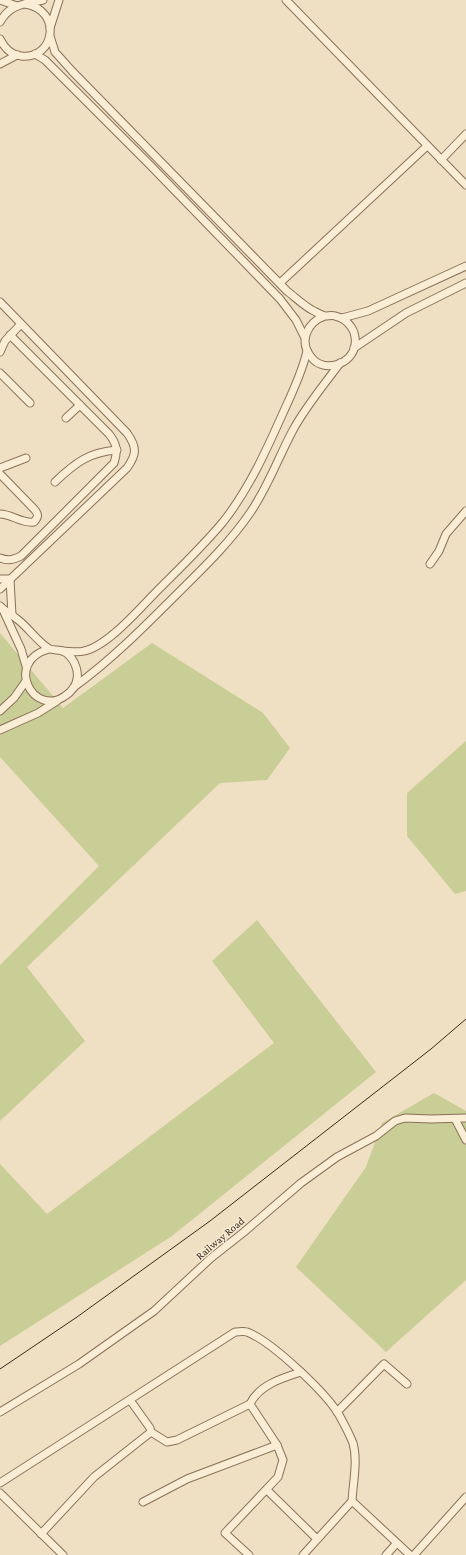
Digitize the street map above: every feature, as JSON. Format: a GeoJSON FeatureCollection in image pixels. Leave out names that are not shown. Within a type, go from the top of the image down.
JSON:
{"type":"FeatureCollection","features":[{"type":"Feature","properties":{"kind":"street"},"geometry":{"type":"LineString","coordinates":[[0,0],[32,6],[39,9],[49,21],[55,52],[72,71],[280,284],[309,308],[324,316]]}},
{"type":"Feature","properties":{"kind":"street"},"geometry":{"type":"LineString","coordinates":[[0,22],[7,12],[21,5],[43,0]]}},
{"type":"Feature","properties":{"kind":"street"},"geometry":{"type":"LineString","coordinates":[[0,38],[3,45],[9,51],[17,55],[26,56],[35,54],[42,50],[47,43],[59,0]]}},
{"type":"Feature","properties":{"kind":"street"},"geometry":{"type":"LineString","coordinates":[[286,0],[466,185]]}},
{"type":"Feature","properties":{"kind":"street"},"geometry":{"type":"LineString","coordinates":[[26,666],[39,651],[49,649],[83,652],[106,641],[208,539],[223,521],[259,465],[297,381],[304,364],[307,351],[305,338],[296,320],[280,299],[150,165],[45,60],[35,54]]}},
{"type":"Feature","properties":{"kind":"street"},"geometry":{"type":"LineString","coordinates":[[0,64],[17,55]]}},
{"type":"Feature","properties":{"kind":"street"},"geometry":{"type":"LineString","coordinates":[[441,160],[466,134]]}},
{"type":"Feature","properties":{"kind":"street"},"geometry":{"type":"LineString","coordinates":[[280,284],[427,146]]}},
{"type":"Feature","properties":{"kind":"street"},"geometry":{"type":"LineString","coordinates":[[342,318],[368,311],[466,266]]}},
{"type":"Feature","properties":{"kind":"street"},"geometry":{"type":"LineString","coordinates":[[354,348],[406,314],[466,283]]}},
{"type":"Feature","properties":{"kind":"street"},"geometry":{"type":"LineString","coordinates":[[0,302],[127,433],[135,450],[133,460],[127,468],[0,589]]}},
{"type":"Feature","properties":{"kind":"street"},"geometry":{"type":"LineString","coordinates":[[74,687],[89,676],[148,623],[219,552],[251,513],[263,492],[293,430],[305,410],[340,363],[349,357],[354,348],[356,339],[352,328],[342,318],[333,315],[319,318],[311,324],[305,338]]}},
{"type":"Feature","properties":{"kind":"street"},"geometry":{"type":"LineString","coordinates":[[0,352],[5,341],[21,324]]}},
{"type":"Feature","properties":{"kind":"street"},"geometry":{"type":"LineString","coordinates":[[0,558],[13,560],[21,556],[114,463],[117,450],[114,440],[109,434],[10,335]]}},
{"type":"Feature","properties":{"kind":"street"},"geometry":{"type":"LineString","coordinates":[[307,351],[316,362],[326,366],[340,363]]}},
{"type":"Feature","properties":{"kind":"street"},"geometry":{"type":"LineString","coordinates":[[0,373],[30,403]]}},
{"type":"Feature","properties":{"kind":"street"},"geometry":{"type":"LineString","coordinates":[[66,418],[80,404]]}},
{"type":"Feature","properties":{"kind":"street"},"geometry":{"type":"LineString","coordinates":[[55,482],[85,457],[102,451],[117,450]]}},
{"type":"Feature","properties":{"kind":"street"},"geometry":{"type":"LineString","coordinates":[[0,468],[26,458]]}},
{"type":"Feature","properties":{"kind":"street"},"geometry":{"type":"LineString","coordinates":[[0,474],[35,510],[38,514],[38,518],[34,522],[29,523],[0,514]]}},
{"type":"Feature","properties":{"kind":"street"},"geometry":{"type":"LineString","coordinates":[[430,564],[439,551],[446,534],[466,511]]}},
{"type":"Feature","properties":{"kind":"street"},"geometry":{"type":"LineString","coordinates":[[0,578],[10,579]]}},
{"type":"Feature","properties":{"kind":"street"},"geometry":{"type":"LineString","coordinates":[[10,579],[12,616]]}},
{"type":"Feature","properties":{"kind":"street"},"geometry":{"type":"LineString","coordinates":[[1,607],[49,649]]}},
{"type":"Feature","properties":{"kind":"street"},"geometry":{"type":"LineString","coordinates":[[1,607],[21,649],[26,666],[26,681],[31,691],[40,698],[51,701],[62,699]]}},
{"type":"Feature","properties":{"kind":"street"},"geometry":{"type":"LineString","coordinates":[[0,730],[38,713],[69,694],[77,679],[77,670],[74,662],[62,651]]}},
{"type":"Feature","properties":{"kind":"street"},"geometry":{"type":"LineString","coordinates":[[0,711],[14,698],[26,681]]}},
{"type":"Feature","properties":{"kind":"street","name":"Railway Road"},"geometry":{"type":"LineString","coordinates":[[0,1412],[79,1364],[154,1311],[211,1258],[301,1183],[337,1157],[376,1136],[395,1121],[405,1118],[466,1118]]}},
{"type":"Feature","properties":{"kind":"street"},"geometry":{"type":"LineString","coordinates":[[456,1119],[466,1140]]}},
{"type":"Feature","properties":{"kind":"street"},"geometry":{"type":"LineString","coordinates":[[0,1483],[235,1332],[242,1331],[255,1337],[282,1356],[315,1386],[337,1412],[350,1437],[354,1451],[354,1484],[352,1501],[303,1555]]}},
{"type":"Feature","properties":{"kind":"street"},"geometry":{"type":"LineString","coordinates":[[337,1412],[384,1364],[407,1384]]}},
{"type":"Feature","properties":{"kind":"street"},"geometry":{"type":"LineString","coordinates":[[130,1400],[150,1428],[150,1432],[167,1442],[177,1440],[250,1404],[259,1393],[275,1380],[301,1372]]}},
{"type":"Feature","properties":{"kind":"street"},"geometry":{"type":"LineString","coordinates":[[249,1555],[226,1533],[278,1477],[283,1460],[277,1445],[250,1404]]}},
{"type":"Feature","properties":{"kind":"street"},"geometry":{"type":"LineString","coordinates":[[41,1534],[94,1477],[150,1432]]}},
{"type":"Feature","properties":{"kind":"street"},"geometry":{"type":"LineString","coordinates":[[143,1502],[187,1479],[277,1445]]}},
{"type":"Feature","properties":{"kind":"street"},"geometry":{"type":"LineString","coordinates":[[267,1490],[317,1539]]}},
{"type":"Feature","properties":{"kind":"street"},"geometry":{"type":"LineString","coordinates":[[0,1493],[63,1555]]}},
{"type":"Feature","properties":{"kind":"street"},"geometry":{"type":"LineString","coordinates":[[414,1555],[466,1497]]}},
{"type":"Feature","properties":{"kind":"street"},"geometry":{"type":"LineString","coordinates":[[352,1501],[396,1544],[410,1555]]}},
{"type":"Feature","properties":{"kind":"street"},"geometry":{"type":"LineString","coordinates":[[386,1555],[396,1544]]}},
{"type":"Feature","properties":{"kind":"green space"},"geometry":{"type":"Polygon","coordinates":[[[0,633],[63,708],[152,643],[263,713],[290,748],[267,780],[220,783],[27,967],[85,1041],[0,1121],[0,965],[99,866],[0,757],[0,633]]]}},
{"type":"Feature","properties":{"kind":"green space"},"geometry":{"type":"Polygon","coordinates":[[[466,741],[466,891],[455,894],[407,836],[407,793],[466,741]]]}},
{"type":"Feature","properties":{"kind":"green space"},"geometry":{"type":"Polygon","coordinates":[[[257,920],[376,1072],[172,1236],[0,1346],[0,1164],[47,1214],[274,1043],[212,961],[257,920]]]}},
{"type":"Feature","properties":{"kind":"green space"},"geometry":{"type":"Polygon","coordinates":[[[434,1093],[466,1111],[466,1280],[386,1352],[296,1267],[366,1167],[382,1123],[434,1093]]]}},
{"type":"Feature","properties":{"kind":"tram line"},"geometry":{"type":"LineString","coordinates":[[0,1369],[77,1317],[210,1221],[431,1049],[466,1019]]}}]}
